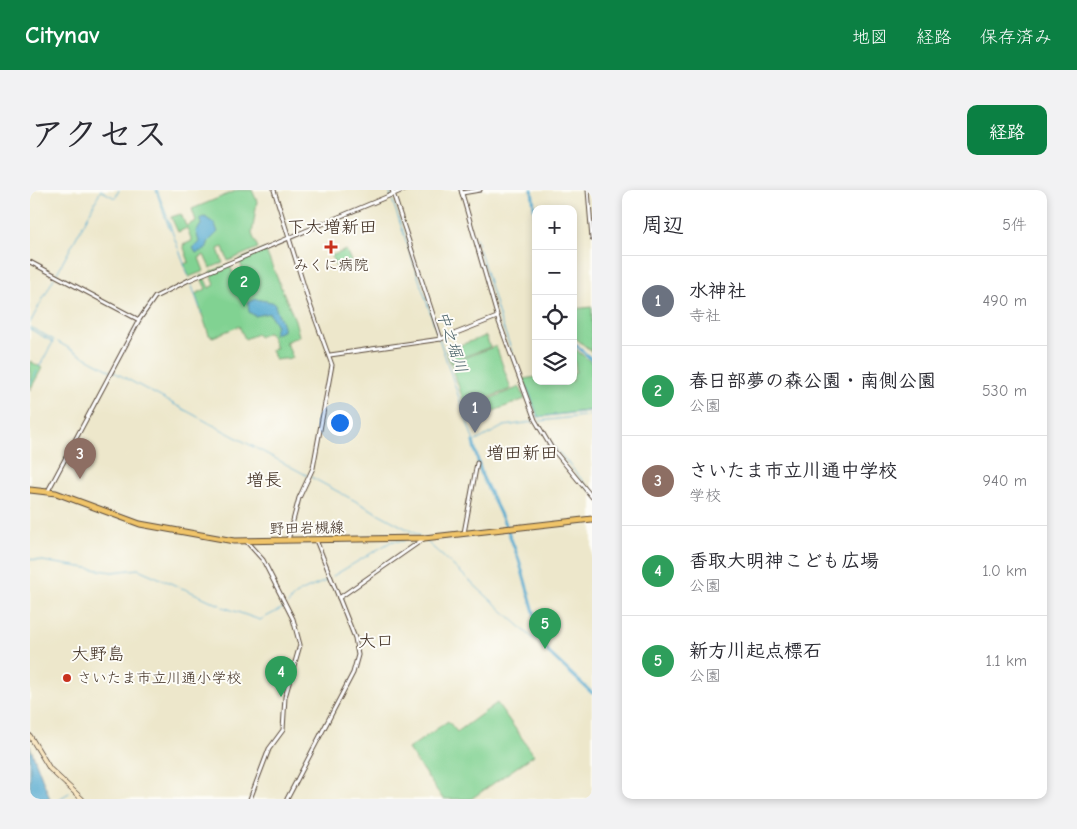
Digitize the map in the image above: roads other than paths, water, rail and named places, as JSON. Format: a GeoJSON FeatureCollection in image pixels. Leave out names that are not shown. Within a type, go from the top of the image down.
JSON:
{"type":"FeatureCollection","features":[{"type":"Feature","properties":{"kind":"main road","name":"野田岩槻線"},"geometry":{"type":"LineString","coordinates":[[30,490],[48,491],[140,524],[228,541],[424,538],[592,519]]}},
{"type":"Feature","properties":{"kind":"main road"},"geometry":{"type":"LineString","coordinates":[[30,736],[50,768],[82,799]]}},
{"type":"Feature","properties":{"kind":"street"},"geometry":{"type":"LineString","coordinates":[[274,190],[308,299],[330,354],[332,364],[313,468],[299,498],[288,540]]}},
{"type":"Feature","properties":{"kind":"street"},"geometry":{"type":"LineString","coordinates":[[48,491],[139,320],[155,297],[189,280],[393,192],[403,190]]}},
{"type":"Feature","properties":{"kind":"street"},"geometry":{"type":"LineString","coordinates":[[480,190],[461,191],[497,317],[539,428],[551,447],[592,497]]}},
{"type":"Feature","properties":{"kind":"street"},"geometry":{"type":"LineString","coordinates":[[588,190],[592,239]]}},
{"type":"Feature","properties":{"kind":"street"},"geometry":{"type":"LineString","coordinates":[[393,192],[440,340]]}},
{"type":"Feature","properties":{"kind":"street"},"geometry":{"type":"LineString","coordinates":[[30,262],[139,320]]}},
{"type":"Feature","properties":{"kind":"street"},"geometry":{"type":"LineString","coordinates":[[330,354],[440,340],[497,317]]}},
{"type":"Feature","properties":{"kind":"street"},"geometry":{"type":"LineString","coordinates":[[464,533],[477,463]]}},
{"type":"Feature","properties":{"kind":"street"},"geometry":{"type":"LineString","coordinates":[[339,598],[424,538]]}},
{"type":"Feature","properties":{"kind":"street"},"geometry":{"type":"LineString","coordinates":[[287,799],[356,666],[358,655],[356,644],[316,540]]}},
{"type":"Feature","properties":{"kind":"street"},"geometry":{"type":"LineString","coordinates":[[246,541],[263,560],[293,619],[300,645],[287,689],[283,730],[269,749],[250,799]]}},
{"type":"Feature","properties":{"kind":"water"},"geometry":{"type":"Polygon","coordinates":[[[205,217],[215,224],[218,232],[209,241],[206,249],[196,253],[193,248],[199,242],[196,231],[201,225],[201,218],[205,217]]]}},
{"type":"Feature","properties":{"kind":"water"},"geometry":{"type":"Polygon","coordinates":[[[255,299],[275,304],[283,325],[283,331],[274,334],[276,324],[269,313],[255,316],[249,312],[248,303],[255,299]]]}},
{"type":"Feature","properties":{"kind":"water"},"geometry":{"type":"Polygon","coordinates":[[[30,746],[31,749],[50,799],[30,799],[30,746]]]}},
{"type":"Feature","properties":{"kind":"waterway"},"geometry":{"type":"LineString","coordinates":[[90,212],[101,190]]}},
{"type":"Feature","properties":{"kind":"waterway"},"geometry":{"type":"LineString","coordinates":[[102,191],[115,198],[119,190]]}},
{"type":"Feature","properties":{"kind":"waterway"},"geometry":{"type":"LineString","coordinates":[[156,190],[163,210]]}},
{"type":"Feature","properties":{"kind":"waterway"},"geometry":{"type":"LineString","coordinates":[[157,190],[167,217]]}},
{"type":"Feature","properties":{"kind":"waterway","name":"中之堀川"},"geometry":{"type":"LineString","coordinates":[[389,190],[474,442]]}},
{"type":"Feature","properties":{"kind":"waterway"},"geometry":{"type":"LineString","coordinates":[[532,190],[534,205]]}},
{"type":"Feature","properties":{"kind":"waterway"},"geometry":{"type":"LineString","coordinates":[[163,211],[170,230]]}},
{"type":"Feature","properties":{"kind":"waterway"},"geometry":{"type":"LineString","coordinates":[[57,273],[89,214]]}},
{"type":"Feature","properties":{"kind":"waterway"},"geometry":{"type":"LineString","coordinates":[[168,220],[178,248]]}},
{"type":"Feature","properties":{"kind":"waterway"},"geometry":{"type":"LineString","coordinates":[[476,238],[500,319],[521,376]]}},
{"type":"Feature","properties":{"kind":"waterway"},"geometry":{"type":"LineString","coordinates":[[179,250],[189,278]]}},
{"type":"Feature","properties":{"kind":"waterway"},"geometry":{"type":"LineString","coordinates":[[30,323],[54,278]]}},
{"type":"Feature","properties":{"kind":"waterway"},"geometry":{"type":"LineString","coordinates":[[190,281],[200,308]]}},
{"type":"Feature","properties":{"kind":"waterway"},"geometry":{"type":"LineString","coordinates":[[30,327],[54,340]]}},
{"type":"Feature","properties":{"kind":"waterway"},"geometry":{"type":"LineString","coordinates":[[30,329],[53,342],[39,367]]}},
{"type":"Feature","properties":{"kind":"waterway"},"geometry":{"type":"LineString","coordinates":[[58,342],[83,356]]}},
{"type":"Feature","properties":{"kind":"waterway"},"geometry":{"type":"LineString","coordinates":[[577,346],[592,360]]}},
{"type":"Feature","properties":{"kind":"waterway"},"geometry":{"type":"LineString","coordinates":[[85,357],[111,371]]}},
{"type":"Feature","properties":{"kind":"waterway"},"geometry":{"type":"LineString","coordinates":[[30,385],[37,371]]}},
{"type":"Feature","properties":{"kind":"waterway"},"geometry":{"type":"LineString","coordinates":[[114,372],[308,476]]}},
{"type":"Feature","properties":{"kind":"waterway"},"geometry":{"type":"LineString","coordinates":[[527,386],[538,417],[592,411]]}},
{"type":"Feature","properties":{"kind":"waterway"},"geometry":{"type":"LineString","coordinates":[[540,421],[592,415]]}},
{"type":"Feature","properties":{"kind":"waterway"},"geometry":{"type":"LineString","coordinates":[[476,441],[504,426],[533,422]]}},
{"type":"Feature","properties":{"kind":"waterway"},"geometry":{"type":"LineString","coordinates":[[548,439],[592,492]]}},
{"type":"Feature","properties":{"kind":"waterway","name":"中之堀川"},"geometry":{"type":"LineString","coordinates":[[473,442],[482,476],[507,528]]}},
{"type":"Feature","properties":{"kind":"waterway"},"geometry":{"type":"LineString","coordinates":[[311,477],[420,536]]}},
{"type":"Feature","properties":{"kind":"waterway","name":"中之堀川"},"geometry":{"type":"LineString","coordinates":[[508,531],[519,560],[543,643],[549,653],[592,693]]}},
{"type":"Feature","properties":{"kind":"waterway"},"geometry":{"type":"LineString","coordinates":[[333,576],[392,541],[404,541]]}},
{"type":"Feature","properties":{"kind":"waterway"},"geometry":{"type":"LineString","coordinates":[[426,541],[549,653]]}},
{"type":"Feature","properties":{"kind":"waterway"},"geometry":{"type":"LineString","coordinates":[[30,559],[112,572],[138,569],[184,589]]}},
{"type":"Feature","properties":{"kind":"waterway"},"geometry":{"type":"LineString","coordinates":[[288,604],[296,595],[329,579]]}},
{"type":"Feature","properties":{"kind":"waterway"},"geometry":{"type":"LineString","coordinates":[[185,589],[220,605]]}},
{"type":"Feature","properties":{"kind":"waterway"},"geometry":{"type":"LineString","coordinates":[[223,607],[260,620],[285,607]]}},
{"type":"Feature","properties":{"kind":"waterway"},"geometry":{"type":"LineString","coordinates":[[59,799],[69,793]]}},
{"type":"Feature","properties":{"kind":"place","name":"みくに病院"},"geometry":{"type":"Point","coordinates":[331,247]}},
{"type":"Feature","properties":{"kind":"place","name":"春日部夢の森公園・南側公園"},"geometry":{"type":"Point","coordinates":[244,307]}},
{"type":"Feature","properties":{"kind":"place","name":"水神社"},"geometry":{"type":"Point","coordinates":[475,433]}},
{"type":"Feature","properties":{"kind":"place","name":"さいたま市立川通中学校"},"geometry":{"type":"Point","coordinates":[80,479]}},
{"type":"Feature","properties":{"kind":"place","name":"新方川起点標石"},"geometry":{"type":"Point","coordinates":[545,649]}},
{"type":"Feature","properties":{"kind":"place","name":"さいたま市立川通小学校"},"geometry":{"type":"Point","coordinates":[67,678]}},
{"type":"Feature","properties":{"kind":"place","name":"香取大明神こども広場"},"geometry":{"type":"Point","coordinates":[281,697]}},
{"type":"Feature","properties":{"kind":"district","name":"下大増新田"},"geometry":{"type":"Point","coordinates":[332,227]}},
{"type":"Feature","properties":{"kind":"district","name":"増田新田"},"geometry":{"type":"Point","coordinates":[522,453]}},
{"type":"Feature","properties":{"kind":"district","name":"増長"},"geometry":{"type":"Point","coordinates":[264,480]}},
{"type":"Feature","properties":{"kind":"district","name":"大口"},"geometry":{"type":"Point","coordinates":[376,641]}},
{"type":"Feature","properties":{"kind":"district","name":"大野島"},"geometry":{"type":"Point","coordinates":[98,654]}}]}
